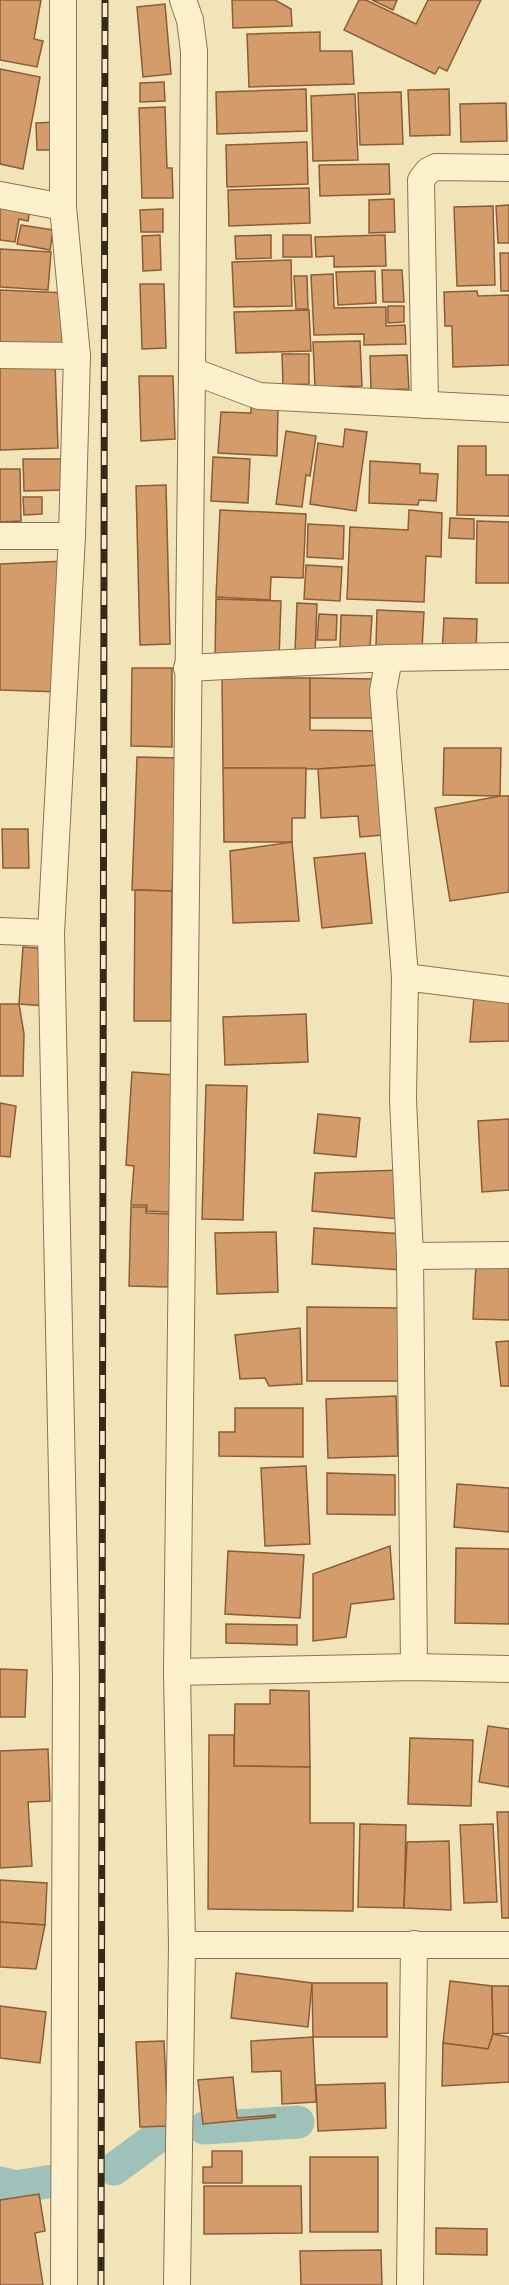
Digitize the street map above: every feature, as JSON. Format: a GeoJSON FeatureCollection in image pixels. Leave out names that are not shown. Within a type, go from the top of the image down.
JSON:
{"type":"FeatureCollection","features":[{"type":"Feature","properties":{"kind":"street"},"geometry":{"type":"LineString","coordinates":[[63,0],[63,207],[77,356],[72,537],[51,933],[66,1675],[64,2285]]}},
{"type":"Feature","properties":{"kind":"street"},"geometry":{"type":"LineString","coordinates":[[177,2285],[182,1945],[177,1672],[194,51],[190,20],[183,0]]}},
{"type":"Feature","properties":{"kind":"street"},"geometry":{"type":"LineString","coordinates":[[424,405],[421,180],[428,171],[436,167],[509,168]]}},
{"type":"Feature","properties":{"kind":"street"},"geometry":{"type":"LineString","coordinates":[[0,195],[63,207]]}},
{"type":"Feature","properties":{"kind":"street"},"geometry":{"type":"LineString","coordinates":[[0,355],[77,356]]}},
{"type":"Feature","properties":{"kind":"street"},"geometry":{"type":"LineString","coordinates":[[192,371],[259,396],[509,410]]}},
{"type":"Feature","properties":{"kind":"street"},"geometry":{"type":"LineString","coordinates":[[0,536],[72,537]]}},
{"type":"Feature","properties":{"kind":"street"},"geometry":{"type":"LineString","coordinates":[[188,668],[389,658],[509,656]]}},
{"type":"Feature","properties":{"kind":"street"},"geometry":{"type":"LineString","coordinates":[[389,658],[383,691],[405,977],[403,1099],[410,1256],[414,1667]]}},
{"type":"Feature","properties":{"kind":"street"},"geometry":{"type":"LineString","coordinates":[[0,931],[51,933]]}},
{"type":"Feature","properties":{"kind":"street"},"geometry":{"type":"LineString","coordinates":[[405,977],[509,990]]}},
{"type":"Feature","properties":{"kind":"street"},"geometry":{"type":"LineString","coordinates":[[410,1256],[509,1255]]}},
{"type":"Feature","properties":{"kind":"street"},"geometry":{"type":"LineString","coordinates":[[177,1672],[414,1667],[509,1669]]}},
{"type":"Feature","properties":{"kind":"street"},"geometry":{"type":"LineString","coordinates":[[410,2285],[414,1944]]}},
{"type":"Feature","properties":{"kind":"street"},"geometry":{"type":"LineString","coordinates":[[182,1945],[509,1945]]}},
{"type":"Feature","properties":{"kind":"building"},"geometry":{"type":"Polygon","coordinates":[[[0,0],[41,0],[34,39],[43,41],[37,67],[0,60],[0,0]]]}},
{"type":"Feature","properties":{"kind":"building"},"geometry":{"type":"Polygon","coordinates":[[[232,0],[275,0],[291,9],[292,26],[233,28],[232,0]]]}},
{"type":"Feature","properties":{"kind":"building"},"geometry":{"type":"Polygon","coordinates":[[[359,0],[366,0],[416,24],[428,0],[481,0],[447,71],[439,67],[435,74],[344,30],[359,0]]]}},
{"type":"Feature","properties":{"kind":"building"},"geometry":{"type":"Polygon","coordinates":[[[372,0],[397,0],[393,10],[372,0]]]}},
{"type":"Feature","properties":{"kind":"building"},"geometry":{"type":"Polygon","coordinates":[[[165,4],[171,74],[143,77],[137,7],[165,4]]]}},
{"type":"Feature","properties":{"kind":"building"},"geometry":{"type":"Polygon","coordinates":[[[320,32],[320,51],[352,51],[354,84],[249,87],[247,34],[320,32]]]}},
{"type":"Feature","properties":{"kind":"building"},"geometry":{"type":"Polygon","coordinates":[[[0,69],[40,77],[23,169],[0,164],[0,69]]]}},
{"type":"Feature","properties":{"kind":"building"},"geometry":{"type":"Polygon","coordinates":[[[164,82],[165,101],[140,102],[140,83],[164,82]]]}},
{"type":"Feature","properties":{"kind":"building"},"geometry":{"type":"Polygon","coordinates":[[[306,89],[307,131],[217,134],[216,92],[306,89]]]}},
{"type":"Feature","properties":{"kind":"building"},"geometry":{"type":"Polygon","coordinates":[[[449,89],[450,135],[410,136],[408,90],[449,89]]]}},
{"type":"Feature","properties":{"kind":"building"},"geometry":{"type":"Polygon","coordinates":[[[401,92],[403,144],[360,145],[358,93],[401,92]]]}},
{"type":"Feature","properties":{"kind":"building"},"geometry":{"type":"Polygon","coordinates":[[[355,94],[358,160],[313,161],[311,96],[355,94]]]}},
{"type":"Feature","properties":{"kind":"building"},"geometry":{"type":"Polygon","coordinates":[[[506,103],[507,141],[461,142],[460,104],[506,103]]]}},
{"type":"Feature","properties":{"kind":"building"},"geometry":{"type":"Polygon","coordinates":[[[165,107],[167,168],[172,168],[173,198],[142,198],[139,108],[165,107]]]}},
{"type":"Feature","properties":{"kind":"building"},"geometry":{"type":"Polygon","coordinates":[[[57,122],[58,150],[37,150],[36,123],[57,122]]]}},
{"type":"Feature","properties":{"kind":"building"},"geometry":{"type":"Polygon","coordinates":[[[307,142],[308,184],[227,187],[226,145],[307,142]]]}},
{"type":"Feature","properties":{"kind":"building"},"geometry":{"type":"Polygon","coordinates":[[[389,164],[390,194],[320,196],[319,165],[389,164]]]}},
{"type":"Feature","properties":{"kind":"building"},"geometry":{"type":"Polygon","coordinates":[[[309,188],[310,223],[229,226],[228,190],[309,188]]]}},
{"type":"Feature","properties":{"kind":"building"},"geometry":{"type":"Polygon","coordinates":[[[0,199],[31,204],[28,221],[19,219],[15,242],[0,240],[0,199]]]}},
{"type":"Feature","properties":{"kind":"building"},"geometry":{"type":"Polygon","coordinates":[[[394,199],[395,232],[369,233],[369,200],[394,199]]]}},
{"type":"Feature","properties":{"kind":"building"},"geometry":{"type":"Polygon","coordinates":[[[509,205],[509,243],[498,243],[496,206],[509,205]]]}},
{"type":"Feature","properties":{"kind":"building"},"geometry":{"type":"Polygon","coordinates":[[[493,206],[495,285],[457,286],[454,207],[493,206]]]}},
{"type":"Feature","properties":{"kind":"building"},"geometry":{"type":"Polygon","coordinates":[[[163,209],[163,232],[141,232],[140,210],[163,209]]]}},
{"type":"Feature","properties":{"kind":"building"},"geometry":{"type":"Polygon","coordinates":[[[21,225],[53,230],[50,250],[17,244],[21,225]]]}},
{"type":"Feature","properties":{"kind":"building"},"geometry":{"type":"Polygon","coordinates":[[[160,235],[161,270],[143,271],[142,236],[160,235]]]}},
{"type":"Feature","properties":{"kind":"building"},"geometry":{"type":"Polygon","coordinates":[[[271,235],[271,258],[236,259],[235,236],[271,235]]]}},
{"type":"Feature","properties":{"kind":"building"},"geometry":{"type":"Polygon","coordinates":[[[283,235],[311,235],[312,257],[283,257],[283,235]]]}},
{"type":"Feature","properties":{"kind":"building"},"geometry":{"type":"Polygon","coordinates":[[[385,235],[386,266],[334,267],[334,256],[316,257],[315,237],[385,235]]]}},
{"type":"Feature","properties":{"kind":"building"},"geometry":{"type":"Polygon","coordinates":[[[0,249],[51,252],[48,290],[0,287],[0,249]]]}},
{"type":"Feature","properties":{"kind":"building"},"geometry":{"type":"Polygon","coordinates":[[[500,253],[509,253],[509,291],[501,291],[500,253]]]}},
{"type":"Feature","properties":{"kind":"building"},"geometry":{"type":"Polygon","coordinates":[[[291,260],[292,306],[234,307],[232,262],[291,260]]]}},
{"type":"Feature","properties":{"kind":"building"},"geometry":{"type":"Polygon","coordinates":[[[382,270],[402,270],[404,302],[383,302],[382,270]]]}},
{"type":"Feature","properties":{"kind":"building"},"geometry":{"type":"Polygon","coordinates":[[[375,271],[376,303],[338,305],[336,272],[375,271]]]}},
{"type":"Feature","properties":{"kind":"building"},"geometry":{"type":"Polygon","coordinates":[[[333,274],[334,308],[386,307],[386,326],[405,325],[406,344],[364,345],[364,334],[314,335],[311,275],[333,274]]]}},
{"type":"Feature","properties":{"kind":"building"},"geometry":{"type":"Polygon","coordinates":[[[294,276],[307,276],[308,309],[296,309],[294,276]]]}},
{"type":"Feature","properties":{"kind":"building"},"geometry":{"type":"Polygon","coordinates":[[[140,284],[164,284],[166,348],[142,349],[140,284]]]}},
{"type":"Feature","properties":{"kind":"building"},"geometry":{"type":"Polygon","coordinates":[[[0,290],[67,293],[65,346],[0,343],[0,290]]]}},
{"type":"Feature","properties":{"kind":"building"},"geometry":{"type":"Polygon","coordinates":[[[477,291],[478,296],[509,295],[509,365],[453,367],[452,326],[445,326],[444,292],[477,291]]]}},
{"type":"Feature","properties":{"kind":"building"},"geometry":{"type":"Polygon","coordinates":[[[388,306],[404,306],[404,322],[388,323],[388,306]]]}},
{"type":"Feature","properties":{"kind":"building"},"geometry":{"type":"Polygon","coordinates":[[[309,310],[311,351],[236,353],[234,312],[309,310]]]}},
{"type":"Feature","properties":{"kind":"building"},"geometry":{"type":"Polygon","coordinates":[[[360,341],[362,386],[315,387],[313,342],[360,341]]]}},
{"type":"Feature","properties":{"kind":"building"},"geometry":{"type":"Polygon","coordinates":[[[282,354],[309,354],[309,384],[283,385],[282,354]]]}},
{"type":"Feature","properties":{"kind":"building"},"geometry":{"type":"Polygon","coordinates":[[[407,355],[409,389],[371,390],[370,356],[407,355]]]}},
{"type":"Feature","properties":{"kind":"building"},"geometry":{"type":"Polygon","coordinates":[[[55,362],[58,448],[0,450],[0,364],[55,362]]]}},
{"type":"Feature","properties":{"kind":"building"},"geometry":{"type":"Polygon","coordinates":[[[139,376],[173,376],[175,439],[141,441],[139,376]]]}},
{"type":"Feature","properties":{"kind":"building"},"geometry":{"type":"Polygon","coordinates":[[[251,407],[278,408],[277,456],[218,453],[221,412],[251,413],[251,407]]]}},
{"type":"Feature","properties":{"kind":"building"},"geometry":{"type":"Polygon","coordinates":[[[345,429],[367,432],[356,511],[310,504],[318,443],[343,447],[345,429]]]}},
{"type":"Feature","properties":{"kind":"building"},"geometry":{"type":"Polygon","coordinates":[[[286,431],[316,436],[310,476],[306,475],[302,507],[276,504],[286,431]]]}},
{"type":"Feature","properties":{"kind":"building"},"geometry":{"type":"Polygon","coordinates":[[[458,446],[486,446],[486,475],[509,475],[509,516],[457,515],[458,446]]]}},
{"type":"Feature","properties":{"kind":"building"},"geometry":{"type":"Polygon","coordinates":[[[213,457],[250,459],[248,503],[211,501],[213,457]]]}},
{"type":"Feature","properties":{"kind":"building"},"geometry":{"type":"Polygon","coordinates":[[[23,459],[65,459],[66,490],[24,491],[23,459]]]}},
{"type":"Feature","properties":{"kind":"building"},"geometry":{"type":"Polygon","coordinates":[[[370,461],[420,464],[420,473],[438,474],[436,501],[419,500],[418,505],[369,503],[370,461]]]}},
{"type":"Feature","properties":{"kind":"building"},"geometry":{"type":"Polygon","coordinates":[[[0,469],[20,469],[21,521],[0,522],[0,469]]]}},
{"type":"Feature","properties":{"kind":"building"},"geometry":{"type":"Polygon","coordinates":[[[166,485],[170,644],[140,645],[136,486],[166,485]]]}},
{"type":"Feature","properties":{"kind":"building"},"geometry":{"type":"Polygon","coordinates":[[[23,497],[42,497],[42,514],[24,515],[23,497]]]}},
{"type":"Feature","properties":{"kind":"building"},"geometry":{"type":"Polygon","coordinates":[[[220,510],[306,514],[303,578],[271,577],[270,600],[216,597],[220,510]]]}},
{"type":"Feature","properties":{"kind":"building"},"geometry":{"type":"Polygon","coordinates":[[[409,510],[442,513],[441,557],[426,556],[424,602],[347,599],[350,527],[408,530],[409,510]]]}},
{"type":"Feature","properties":{"kind":"building"},"geometry":{"type":"Polygon","coordinates":[[[450,518],[474,519],[474,539],[449,538],[450,518]]]}},
{"type":"Feature","properties":{"kind":"building"},"geometry":{"type":"Polygon","coordinates":[[[477,521],[509,522],[509,583],[476,583],[477,521]]]}},
{"type":"Feature","properties":{"kind":"building"},"geometry":{"type":"Polygon","coordinates":[[[308,524],[344,526],[343,559],[307,557],[308,524]]]}},
{"type":"Feature","properties":{"kind":"building"},"geometry":{"type":"Polygon","coordinates":[[[65,561],[61,692],[0,690],[0,564],[65,561]]]}},
{"type":"Feature","properties":{"kind":"building"},"geometry":{"type":"Polygon","coordinates":[[[306,565],[342,567],[340,601],[304,599],[306,565]]]}},
{"type":"Feature","properties":{"kind":"building"},"geometry":{"type":"Polygon","coordinates":[[[216,599],[281,601],[279,659],[215,657],[216,599]]]}},
{"type":"Feature","properties":{"kind":"building"},"geometry":{"type":"Polygon","coordinates":[[[297,603],[317,604],[315,653],[295,651],[297,603]]]}},
{"type":"Feature","properties":{"kind":"building"},"geometry":{"type":"Polygon","coordinates":[[[377,610],[424,612],[422,649],[376,646],[377,610]]]}},
{"type":"Feature","properties":{"kind":"building"},"geometry":{"type":"Polygon","coordinates":[[[319,614],[337,615],[336,640],[317,640],[319,614]]]}},
{"type":"Feature","properties":{"kind":"building"},"geometry":{"type":"Polygon","coordinates":[[[341,615],[372,616],[370,648],[340,647],[341,615]]]}},
{"type":"Feature","properties":{"kind":"building"},"geometry":{"type":"Polygon","coordinates":[[[444,618],[477,619],[476,656],[442,654],[444,618]]]}},
{"type":"Feature","properties":{"kind":"building"},"geometry":{"type":"Polygon","coordinates":[[[132,668],[172,668],[172,747],[131,746],[132,668]]]}},
{"type":"Feature","properties":{"kind":"building"},"geometry":{"type":"Polygon","coordinates":[[[222,678],[310,678],[310,730],[384,731],[379,765],[318,769],[223,768],[222,678]]]}},
{"type":"Feature","properties":{"kind":"building"},"geometry":{"type":"Polygon","coordinates":[[[310,678],[374,679],[374,718],[310,718],[310,678]]]}},
{"type":"Feature","properties":{"kind":"building"},"geometry":{"type":"Polygon","coordinates":[[[444,748],[501,748],[500,796],[443,795],[444,748]]]}},
{"type":"Feature","properties":{"kind":"building"},"geometry":{"type":"Polygon","coordinates":[[[137,757],[178,758],[172,891],[132,890],[137,757]]]}},
{"type":"Feature","properties":{"kind":"building"},"geometry":{"type":"Polygon","coordinates":[[[379,765],[383,835],[360,837],[358,816],[321,818],[318,769],[379,765]]]}},
{"type":"Feature","properties":{"kind":"building"},"geometry":{"type":"Polygon","coordinates":[[[223,768],[306,768],[305,818],[292,818],[292,842],[224,842],[223,768]]]}},
{"type":"Feature","properties":{"kind":"building"},"geometry":{"type":"Polygon","coordinates":[[[509,796],[509,892],[450,901],[435,808],[509,796]]]}},
{"type":"Feature","properties":{"kind":"building"},"geometry":{"type":"Polygon","coordinates":[[[2,829],[28,829],[29,868],[3,868],[2,829]]]}},
{"type":"Feature","properties":{"kind":"building"},"geometry":{"type":"Polygon","coordinates":[[[292,842],[299,921],[233,923],[230,851],[292,842]]]}},
{"type":"Feature","properties":{"kind":"building"},"geometry":{"type":"Polygon","coordinates":[[[365,853],[372,923],[322,928],[314,858],[365,853]]]}},
{"type":"Feature","properties":{"kind":"building"},"geometry":{"type":"Polygon","coordinates":[[[135,890],[172,891],[171,1021],[134,1021],[135,890]]]}},
{"type":"Feature","properties":{"kind":"building"},"geometry":{"type":"Polygon","coordinates":[[[23,947],[50,949],[46,1006],[19,1004],[23,947]]]}},
{"type":"Feature","properties":{"kind":"building"},"geometry":{"type":"Polygon","coordinates":[[[509,996],[509,1041],[470,1042],[474,997],[509,996]]]}},
{"type":"Feature","properties":{"kind":"building"},"geometry":{"type":"Polygon","coordinates":[[[0,1004],[19,1004],[24,1034],[23,1076],[0,1076],[0,1004]]]}},
{"type":"Feature","properties":{"kind":"building"},"geometry":{"type":"Polygon","coordinates":[[[306,1014],[308,1062],[225,1065],[223,1017],[306,1014]]]}},
{"type":"Feature","properties":{"kind":"building"},"geometry":{"type":"Polygon","coordinates":[[[132,1072],[174,1075],[170,1212],[147,1211],[147,1205],[131,1205],[134,1166],[126,1165],[132,1072]]]}},
{"type":"Feature","properties":{"kind":"building"},"geometry":{"type":"Polygon","coordinates":[[[206,1085],[247,1086],[243,1220],[202,1219],[206,1085]]]}},
{"type":"Feature","properties":{"kind":"building"},"geometry":{"type":"Polygon","coordinates":[[[0,1103],[16,1106],[10,1157],[0,1156],[0,1103]]]}},
{"type":"Feature","properties":{"kind":"building"},"geometry":{"type":"Polygon","coordinates":[[[318,1114],[360,1118],[356,1157],[314,1153],[318,1114]]]}},
{"type":"Feature","properties":{"kind":"building"},"geometry":{"type":"Polygon","coordinates":[[[509,1119],[509,1190],[482,1192],[478,1121],[509,1119]]]}},
{"type":"Feature","properties":{"kind":"building"},"geometry":{"type":"Polygon","coordinates":[[[401,1170],[399,1219],[312,1211],[315,1173],[401,1170]]]}},
{"type":"Feature","properties":{"kind":"building"},"geometry":{"type":"Polygon","coordinates":[[[131,1207],[146,1207],[146,1213],[170,1214],[168,1287],[129,1286],[131,1207]]]}},
{"type":"Feature","properties":{"kind":"building"},"geometry":{"type":"Polygon","coordinates":[[[314,1228],[404,1234],[402,1270],[312,1264],[314,1228]]]}},
{"type":"Feature","properties":{"kind":"building"},"geometry":{"type":"Polygon","coordinates":[[[276,1232],[278,1292],[217,1294],[215,1233],[276,1232]]]}},
{"type":"Feature","properties":{"kind":"building"},"geometry":{"type":"Polygon","coordinates":[[[476,1264],[509,1264],[509,1320],[473,1319],[476,1264]]]}},
{"type":"Feature","properties":{"kind":"building"},"geometry":{"type":"Polygon","coordinates":[[[307,1307],[401,1308],[402,1381],[307,1381],[307,1307]]]}},
{"type":"Feature","properties":{"kind":"building"},"geometry":{"type":"Polygon","coordinates":[[[300,1328],[302,1384],[269,1386],[265,1378],[240,1379],[235,1335],[300,1328]]]}},
{"type":"Feature","properties":{"kind":"building"},"geometry":{"type":"Polygon","coordinates":[[[509,1341],[509,1386],[501,1386],[496,1342],[509,1341]]]}},
{"type":"Feature","properties":{"kind":"building"},"geometry":{"type":"Polygon","coordinates":[[[396,1396],[398,1456],[328,1458],[326,1399],[396,1396]]]}},
{"type":"Feature","properties":{"kind":"building"},"geometry":{"type":"Polygon","coordinates":[[[235,1408],[303,1408],[303,1457],[219,1456],[219,1432],[235,1432],[235,1408]]]}},
{"type":"Feature","properties":{"kind":"building"},"geometry":{"type":"Polygon","coordinates":[[[306,1466],[310,1544],[265,1546],[261,1468],[306,1466]]]}},
{"type":"Feature","properties":{"kind":"building"},"geometry":{"type":"Polygon","coordinates":[[[327,1473],[395,1475],[395,1515],[327,1514],[327,1473]]]}},
{"type":"Feature","properties":{"kind":"building"},"geometry":{"type":"Polygon","coordinates":[[[457,1484],[509,1488],[509,1532],[454,1527],[457,1484]]]}},
{"type":"Feature","properties":{"kind":"building"},"geometry":{"type":"Polygon","coordinates":[[[390,1546],[394,1599],[351,1604],[346,1637],[313,1641],[313,1574],[390,1546]]]}},
{"type":"Feature","properties":{"kind":"building"},"geometry":{"type":"Polygon","coordinates":[[[456,1548],[509,1549],[509,1624],[455,1623],[456,1548]]]}},
{"type":"Feature","properties":{"kind":"building"},"geometry":{"type":"Polygon","coordinates":[[[228,1551],[304,1555],[300,1618],[225,1614],[228,1551]]]}},
{"type":"Feature","properties":{"kind":"building"},"geometry":{"type":"Polygon","coordinates":[[[226,1624],[297,1625],[297,1645],[226,1643],[226,1624]]]}},
{"type":"Feature","properties":{"kind":"building"},"geometry":{"type":"Polygon","coordinates":[[[0,1669],[27,1670],[25,1717],[0,1717],[0,1669]]]}},
{"type":"Feature","properties":{"kind":"building"},"geometry":{"type":"Polygon","coordinates":[[[270,1690],[309,1691],[310,1767],[234,1766],[235,1704],[270,1704],[270,1690]]]}},
{"type":"Feature","properties":{"kind":"building"},"geometry":{"type":"Polygon","coordinates":[[[488,1726],[509,1729],[509,1787],[479,1782],[488,1726]]]}},
{"type":"Feature","properties":{"kind":"building"},"geometry":{"type":"Polygon","coordinates":[[[209,1735],[234,1735],[234,1766],[310,1767],[310,1823],[354,1823],[353,1911],[208,1909],[209,1735]]]}},
{"type":"Feature","properties":{"kind":"building"},"geometry":{"type":"Polygon","coordinates":[[[410,1738],[473,1740],[471,1806],[408,1804],[410,1738]]]}},
{"type":"Feature","properties":{"kind":"building"},"geometry":{"type":"Polygon","coordinates":[[[48,1749],[50,1801],[28,1802],[32,1866],[0,1868],[0,1751],[48,1749]]]}},
{"type":"Feature","properties":{"kind":"building"},"geometry":{"type":"Polygon","coordinates":[[[497,1812],[509,1812],[509,1918],[502,1918],[497,1812]]]}},
{"type":"Feature","properties":{"kind":"building"},"geometry":{"type":"Polygon","coordinates":[[[360,1824],[406,1825],[404,1908],[358,1907],[360,1824]]]}},
{"type":"Feature","properties":{"kind":"building"},"geometry":{"type":"Polygon","coordinates":[[[493,1824],[497,1902],[464,1903],[460,1825],[493,1824]]]}},
{"type":"Feature","properties":{"kind":"building"},"geometry":{"type":"Polygon","coordinates":[[[449,1841],[451,1910],[404,1908],[407,1842],[449,1841]]]}},
{"type":"Feature","properties":{"kind":"building"},"geometry":{"type":"Polygon","coordinates":[[[0,1880],[47,1883],[45,1925],[0,1922],[0,1880]]]}},
{"type":"Feature","properties":{"kind":"building"},"geometry":{"type":"Polygon","coordinates":[[[0,1922],[45,1925],[36,1969],[0,1967],[0,1922]]]}},
{"type":"Feature","properties":{"kind":"building"},"geometry":{"type":"Polygon","coordinates":[[[236,1973],[312,1983],[308,2027],[231,2018],[236,1973]]]}},
{"type":"Feature","properties":{"kind":"building"},"geometry":{"type":"Polygon","coordinates":[[[450,1981],[492,1986],[493,2034],[488,2049],[443,2043],[450,1981]]]}},
{"type":"Feature","properties":{"kind":"building"},"geometry":{"type":"Polygon","coordinates":[[[312,1983],[387,1983],[387,2037],[313,2037],[312,1983]]]}},
{"type":"Feature","properties":{"kind":"building"},"geometry":{"type":"Polygon","coordinates":[[[492,1986],[509,1986],[509,2033],[493,2034],[492,1986]]]}},
{"type":"Feature","properties":{"kind":"building"},"geometry":{"type":"Polygon","coordinates":[[[0,2006],[46,2012],[40,2063],[0,2058],[0,2006]]]}},
{"type":"Feature","properties":{"kind":"building"},"geometry":{"type":"Polygon","coordinates":[[[493,2034],[509,2037],[509,2082],[442,2086],[443,2043],[488,2049],[493,2034]]]}},
{"type":"Feature","properties":{"kind":"building"},"geometry":{"type":"Polygon","coordinates":[[[313,2037],[316,2102],[282,2104],[281,2071],[252,2072],[251,2041],[313,2037]]]}},
{"type":"Feature","properties":{"kind":"building"},"geometry":{"type":"Polygon","coordinates":[[[164,2041],[168,2126],[140,2127],[136,2042],[164,2041]]]}},
{"type":"Feature","properties":{"kind":"building"},"geometry":{"type":"Polygon","coordinates":[[[233,2077],[237,2118],[275,2115],[275,2117],[203,2124],[198,2080],[233,2077]]]}},
{"type":"Feature","properties":{"kind":"building"},"geometry":{"type":"Polygon","coordinates":[[[385,2083],[386,2128],[318,2131],[316,2085],[385,2083]]]}},
{"type":"Feature","properties":{"kind":"building"},"geometry":{"type":"Polygon","coordinates":[[[212,2151],[242,2151],[242,2183],[203,2183],[203,2167],[212,2167],[212,2151]]]}},
{"type":"Feature","properties":{"kind":"building"},"geometry":{"type":"Polygon","coordinates":[[[310,2157],[378,2157],[378,2232],[310,2232],[310,2157]]]}},
{"type":"Feature","properties":{"kind":"building"},"geometry":{"type":"Polygon","coordinates":[[[204,2186],[301,2186],[302,2233],[204,2234],[204,2186]]]}},
{"type":"Feature","properties":{"kind":"building"},"geometry":{"type":"Polygon","coordinates":[[[39,2194],[45,2231],[35,2233],[43,2285],[0,2285],[0,2200],[39,2194]]]}},
{"type":"Feature","properties":{"kind":"building"},"geometry":{"type":"Polygon","coordinates":[[[436,2228],[487,2229],[487,2255],[436,2254],[436,2228]]]}},
{"type":"Feature","properties":{"kind":"building"},"geometry":{"type":"Polygon","coordinates":[[[381,2250],[382,2285],[301,2285],[300,2251],[381,2250]]]}},
{"type":"Feature","properties":{"kind":"waterway"},"geometry":{"type":"LineString","coordinates":[[204,2128],[298,2122]]}},
{"type":"Feature","properties":{"kind":"waterway"},"geometry":{"type":"LineString","coordinates":[[114,2169],[168,2129]]}},
{"type":"Feature","properties":{"kind":"waterway"},"geometry":{"type":"LineString","coordinates":[[0,2183],[15,2187],[53,2181]]}},
{"type":"Feature","properties":{"kind":"railway"},"geometry":{"type":"LineString","coordinates":[[101,2285],[105,0]]}}]}
